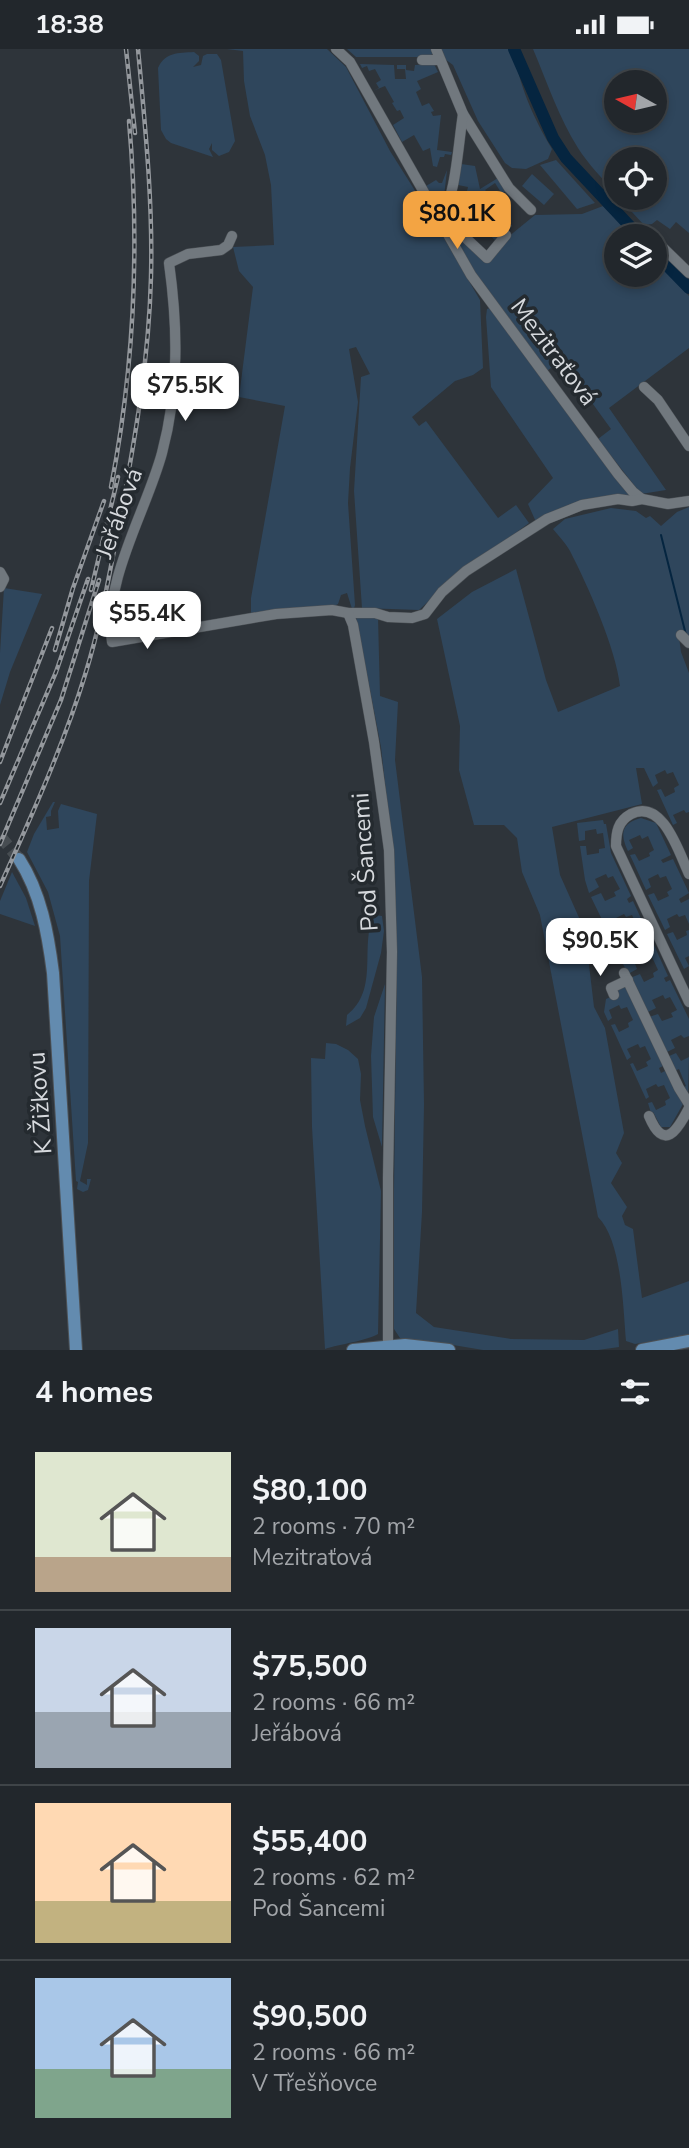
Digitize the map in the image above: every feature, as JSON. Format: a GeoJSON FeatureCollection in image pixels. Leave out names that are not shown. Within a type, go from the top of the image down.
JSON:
{"type":"FeatureCollection","features":[{"type":"Feature","properties":{"kind":"main road","name":"K Žižkovu"},"geometry":{"type":"LineString","coordinates":[[19,859],[47,929],[53,973],[76,1350]]}},
{"type":"Feature","properties":{"kind":"main road"},"geometry":{"type":"LineString","coordinates":[[642,1350],[689,1341]]}},
{"type":"Feature","properties":{"kind":"main road"},"geometry":{"type":"LineString","coordinates":[[354,1350],[405,1345],[449,1350]]}},
{"type":"Feature","properties":{"kind":"street","name":"Mezitraťová"},"geometry":{"type":"LineString","coordinates":[[336,49],[350,62],[440,223],[483,293],[618,474],[642,499]]}},
{"type":"Feature","properties":{"kind":"street"},"geometry":{"type":"LineString","coordinates":[[436,49],[463,114],[509,188],[531,210]]}},
{"type":"Feature","properties":{"kind":"street"},"geometry":{"type":"LineString","coordinates":[[422,60],[439,60]]}},
{"type":"Feature","properties":{"kind":"street"},"geometry":{"type":"LineString","coordinates":[[440,223],[450,197],[463,114]]}},
{"type":"Feature","properties":{"kind":"street","name":"Mezitraťová"},"geometry":{"type":"LineString","coordinates":[[440,223],[455,228],[486,258],[506,235]]}},
{"type":"Feature","properties":{"kind":"street","name":"Jeřábová"},"geometry":{"type":"LineString","coordinates":[[232,236],[228,245],[221,250],[188,254],[169,263],[177,334],[173,410],[161,456],[120,571],[110,626],[112,642],[275,614],[332,610],[348,613]]}},
{"type":"Feature","properties":{"kind":"street"},"geometry":{"type":"LineString","coordinates":[[667,251],[689,273]]}},
{"type":"Feature","properties":{"kind":"street"},"geometry":{"type":"LineString","coordinates":[[644,387],[658,401],[689,446]]}},
{"type":"Feature","properties":{"kind":"street"},"geometry":{"type":"LineString","coordinates":[[348,613],[375,613],[388,617],[412,618],[425,614],[442,592],[466,571],[547,519],[582,505],[642,499],[668,504],[689,501]]}},
{"type":"Feature","properties":{"kind":"street"},"geometry":{"type":"LineString","coordinates":[[0,572],[4,579],[0,587]]}},
{"type":"Feature","properties":{"kind":"street","name":"Pod Šancemi"},"geometry":{"type":"LineString","coordinates":[[348,613],[353,625],[371,721],[389,851],[392,951],[388,1348]]}},
{"type":"Feature","properties":{"kind":"street"},"geometry":{"type":"LineString","coordinates":[[689,874],[666,825],[655,814],[638,811],[628,815],[619,824],[616,846],[689,1002]]}},
{"type":"Feature","properties":{"kind":"street"},"geometry":{"type":"LineString","coordinates":[[614,995],[611,988],[626,977],[664,1068],[689,1106],[680,1125],[668,1136],[655,1130],[649,1116]]}},
{"type":"Feature","properties":{"kind":"shaded area"},"geometry":{"type":"Polygon","coordinates":[[[227,49],[327,49],[346,67],[390,151],[480,300],[483,368],[473,375],[455,381],[412,417],[419,426],[426,421],[498,518],[516,505],[529,523],[449,582],[419,610],[362,608],[354,491],[361,377],[370,374],[356,347],[349,349],[358,402],[348,503],[355,605],[353,612],[347,593],[341,595],[338,604],[332,607],[251,613],[251,598],[285,406],[239,397],[253,287],[239,271],[233,247],[274,245],[271,185],[265,155],[250,116],[244,81],[243,51],[227,49]]]}},
{"type":"Feature","properties":{"kind":"shaded area"},"geometry":{"type":"Polygon","coordinates":[[[347,49],[514,49],[528,101],[552,149],[548,159],[526,169],[512,168],[505,163],[478,121],[453,65],[434,51],[430,57],[356,57],[347,49]]]}},
{"type":"Feature","properties":{"kind":"shaded area"},"geometry":{"type":"Polygon","coordinates":[[[533,49],[689,49],[689,233],[676,222],[670,229],[667,224],[657,220],[652,224],[643,224],[630,210],[667,210],[667,147],[604,147],[604,180],[578,148],[559,112],[533,49]]]}},
{"type":"Feature","properties":{"kind":"shaded area"},"geometry":{"type":"Polygon","coordinates":[[[194,52],[199,56],[199,61],[193,67],[201,65],[203,56],[207,54],[217,54],[221,60],[235,141],[229,152],[219,156],[212,150],[212,143],[209,149],[213,157],[171,143],[161,130],[158,68],[168,56],[194,52]]]}},
{"type":"Feature","properties":{"kind":"shaded area"},"geometry":{"type":"Polygon","coordinates":[[[360,64],[394,65],[395,79],[406,79],[405,69],[397,69],[397,65],[406,65],[406,70],[414,71],[415,65],[434,64],[438,72],[417,81],[421,89],[416,92],[422,106],[429,103],[434,111],[431,112],[433,116],[441,115],[437,150],[452,152],[451,155],[440,157],[437,167],[433,166],[430,148],[423,151],[414,135],[402,142],[393,125],[404,118],[400,110],[397,111],[392,103],[394,102],[385,86],[373,91],[379,88],[376,83],[381,80],[375,69],[369,71],[367,66],[362,68],[360,64]]]}},
{"type":"Feature","properties":{"kind":"shaded area"},"geometry":{"type":"Polygon","coordinates":[[[556,160],[595,203],[577,209],[540,165],[556,160]]]}},
{"type":"Feature","properties":{"kind":"shaded area"},"geometry":{"type":"Polygon","coordinates":[[[461,164],[475,166],[480,189],[498,178],[506,191],[502,194],[495,183],[485,190],[494,196],[512,226],[496,241],[487,233],[492,228],[489,225],[484,229],[472,214],[454,206],[455,203],[469,203],[471,192],[467,191],[468,187],[458,185],[461,164]]]}},
{"type":"Feature","properties":{"kind":"shaded area"},"geometry":{"type":"Polygon","coordinates":[[[447,170],[444,197],[450,197],[440,223],[428,201],[435,199],[426,186],[436,180],[442,183],[447,170]]]}},
{"type":"Feature","properties":{"kind":"shaded area"},"geometry":{"type":"Polygon","coordinates":[[[532,174],[554,194],[544,205],[522,186],[532,174]]]}},
{"type":"Feature","properties":{"kind":"shaded area"},"geometry":{"type":"Polygon","coordinates":[[[603,206],[620,224],[604,224],[604,287],[667,287],[667,273],[689,296],[689,348],[609,408],[666,490],[641,494],[598,439],[611,429],[561,360],[547,371],[487,292],[453,236],[489,263],[508,237],[535,215],[582,214],[603,206]]]}},
{"type":"Feature","properties":{"kind":"shaded area"},"geometry":{"type":"Polygon","coordinates":[[[490,308],[592,447],[631,495],[595,498],[568,505],[536,522],[528,504],[553,478],[491,387],[486,317],[487,309],[490,308]]]}},
{"type":"Feature","properties":{"kind":"shaded area"},"geometry":{"type":"Polygon","coordinates":[[[689,507],[689,639],[678,630],[681,652],[689,673],[689,812],[684,810],[673,815],[677,823],[673,825],[657,790],[661,789],[665,797],[675,792],[674,788],[679,785],[673,772],[667,774],[665,770],[655,775],[658,783],[653,787],[644,768],[636,768],[642,804],[552,827],[560,875],[585,931],[594,1007],[605,1028],[624,1133],[616,1153],[622,1163],[611,1183],[627,1207],[622,1216],[625,1225],[633,1229],[642,1298],[689,1281],[689,1335],[635,1344],[626,1341],[617,1258],[606,1228],[598,1217],[540,915],[522,872],[517,838],[504,825],[474,825],[459,770],[460,726],[437,619],[472,592],[516,569],[546,680],[558,712],[620,686],[613,654],[593,599],[570,551],[553,529],[565,519],[611,508],[636,511],[646,518],[650,516],[661,526],[677,512],[689,507]]]}},
{"type":"Feature","properties":{"kind":"shaded area"},"geometry":{"type":"Polygon","coordinates":[[[4,588],[42,594],[10,672],[0,705],[0,653],[4,588]]]}},
{"type":"Feature","properties":{"kind":"shaded area"},"geometry":{"type":"Polygon","coordinates":[[[356,617],[378,617],[380,696],[398,702],[395,760],[422,977],[424,1104],[422,1212],[416,1313],[434,1327],[511,1339],[584,1340],[618,1329],[619,1347],[598,1350],[483,1350],[441,1343],[409,1342],[400,1338],[394,1329],[397,958],[393,853],[381,747],[356,617]]]}},
{"type":"Feature","properties":{"kind":"shaded area"},"geometry":{"type":"Polygon","coordinates":[[[53,802],[51,816],[46,817],[47,830],[59,828],[58,811],[61,804],[97,814],[89,881],[88,1143],[80,1181],[87,1185],[87,1179],[91,1179],[88,1190],[83,1192],[77,1189],[76,1181],[60,936],[48,892],[27,852],[53,802]]]}},
{"type":"Feature","properties":{"kind":"shaded area"},"geometry":{"type":"Polygon","coordinates":[[[641,818],[656,823],[671,855],[661,860],[663,863],[673,859],[689,893],[679,899],[681,903],[689,899],[689,924],[685,915],[679,917],[677,914],[667,919],[670,927],[665,930],[648,895],[654,893],[658,901],[669,896],[667,892],[672,889],[666,876],[660,878],[658,874],[648,879],[651,887],[646,890],[630,855],[635,854],[639,861],[650,856],[649,853],[654,850],[648,836],[642,839],[640,835],[629,840],[633,848],[628,851],[624,830],[629,823],[641,818]]]}},
{"type":"Feature","properties":{"kind":"shaded area"},"geometry":{"type":"Polygon","coordinates":[[[603,820],[611,853],[631,896],[627,899],[629,903],[633,901],[650,938],[620,954],[610,936],[620,932],[624,940],[634,935],[633,931],[638,928],[632,915],[626,917],[624,914],[614,919],[617,927],[608,932],[591,897],[601,893],[605,901],[616,896],[614,892],[620,889],[613,876],[608,878],[606,874],[595,879],[599,887],[589,893],[580,846],[586,846],[587,855],[599,853],[599,849],[605,848],[603,833],[597,834],[596,829],[585,831],[585,840],[579,841],[577,823],[603,820]]]}},
{"type":"Feature","properties":{"kind":"shaded area"},"geometry":{"type":"Polygon","coordinates":[[[12,872],[26,898],[35,926],[0,914],[0,901],[12,872]]]}},
{"type":"Feature","properties":{"kind":"shaded area"},"geometry":{"type":"Polygon","coordinates":[[[374,915],[382,916],[384,931],[381,953],[366,1008],[360,1018],[346,1026],[347,1015],[357,1005],[363,993],[368,940],[374,915]]]}},
{"type":"Feature","properties":{"kind":"shaded area"},"geometry":{"type":"Polygon","coordinates":[[[689,930],[689,956],[685,958],[689,966],[684,969],[667,934],[673,932],[677,940],[687,935],[686,931],[689,930]]]}},
{"type":"Feature","properties":{"kind":"shaded area"},"geometry":{"type":"Polygon","coordinates":[[[653,943],[668,976],[664,978],[666,982],[670,980],[689,1019],[689,1036],[684,1038],[681,1035],[671,1040],[675,1048],[665,1053],[649,1017],[658,1014],[662,1021],[673,1017],[671,1013],[677,1010],[670,997],[665,999],[663,995],[652,1000],[656,1008],[646,1013],[630,978],[640,974],[644,982],[654,977],[653,973],[658,970],[652,957],[646,959],[644,956],[634,961],[637,969],[628,974],[620,958],[653,943]]]}},
{"type":"Feature","properties":{"kind":"shaded area"},"geometry":{"type":"Polygon","coordinates":[[[385,984],[382,1147],[373,1117],[371,1056],[374,1017],[385,984]]]}},
{"type":"Feature","properties":{"kind":"shaded area"},"geometry":{"type":"Polygon","coordinates":[[[627,986],[663,1066],[659,1068],[661,1073],[668,1072],[683,1104],[670,1127],[661,1127],[653,1112],[651,1113],[648,1103],[652,1102],[656,1110],[666,1105],[665,1101],[670,1098],[664,1085],[658,1087],[656,1084],[646,1089],[649,1097],[646,1099],[630,1064],[633,1063],[637,1071],[648,1066],[646,1062],[651,1059],[645,1046],[640,1048],[638,1044],[627,1049],[631,1057],[627,1060],[611,1025],[615,1024],[619,1032],[629,1027],[628,1023],[633,1020],[627,1007],[621,1009],[619,1005],[609,1010],[612,1018],[608,1021],[604,1012],[606,999],[617,994],[616,990],[627,986]]]}},
{"type":"Feature","properties":{"kind":"shaded area"},"geometry":{"type":"Polygon","coordinates":[[[326,1043],[348,1050],[358,1059],[361,1074],[360,1100],[381,1191],[378,1334],[325,1349],[312,1127],[311,1058],[325,1059],[326,1043]]]}},
{"type":"Feature","properties":{"kind":"shaded area"},"geometry":{"type":"Polygon","coordinates":[[[676,1053],[681,1061],[689,1057],[688,1096],[682,1088],[686,1086],[679,1069],[674,1071],[667,1057],[676,1053]]]}},
{"type":"Feature","properties":{"kind":"waterway"},"geometry":{"type":"LineString","coordinates":[[514,49],[553,138],[566,158],[628,224]]}},
{"type":"Feature","properties":{"kind":"waterway"},"geometry":{"type":"LineString","coordinates":[[667,265],[689,288]]}},
{"type":"Feature","properties":{"kind":"waterway"},"geometry":{"type":"LineString","coordinates":[[661,535],[686,635]]}},
{"type":"Feature","properties":{"kind":"tunnel"},"geometry":{"type":"LineString","coordinates":[[0,836],[19,859]]}},
{"type":"Feature","properties":{"kind":"railway"},"geometry":{"type":"LineString","coordinates":[[126,49],[135,133]]}},
{"type":"Feature","properties":{"kind":"railway"},"geometry":{"type":"LineString","coordinates":[[0,886],[57,755],[85,675],[105,597],[136,429],[150,308],[151,249],[148,163],[138,49]]}},
{"type":"Feature","properties":{"kind":"railway"},"geometry":{"type":"LineString","coordinates":[[111,487],[125,395],[133,305],[134,214],[129,121]]}},
{"type":"Feature","properties":{"kind":"railway"},"geometry":{"type":"LineString","coordinates":[[91,590],[118,477]]}},
{"type":"Feature","properties":{"kind":"railway"},"geometry":{"type":"LineString","coordinates":[[55,650],[73,588],[104,501]]}},
{"type":"Feature","properties":{"kind":"railway"},"geometry":{"type":"LineString","coordinates":[[0,803],[56,672],[88,579]]}},
{"type":"Feature","properties":{"kind":"railway"},"geometry":{"type":"LineString","coordinates":[[0,844],[61,700],[99,580]]}},
{"type":"Feature","properties":{"kind":"railway"},"geometry":{"type":"LineString","coordinates":[[0,762],[52,628]]}}]}
